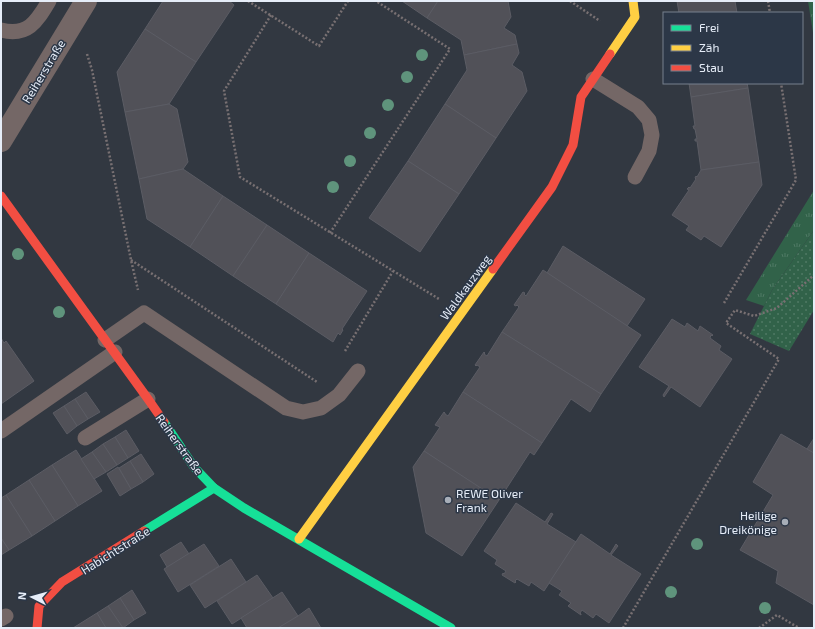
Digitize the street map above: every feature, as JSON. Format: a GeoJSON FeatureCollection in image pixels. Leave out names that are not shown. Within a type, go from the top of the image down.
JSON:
{"type":"FeatureCollection","features":[{"type":"Feature","properties":{"kind":"street","name":"Reiherstraße"},"geometry":{"type":"LineString","coordinates":[[1,141],[86,1]]}},
{"type":"Feature","properties":{"kind":"street","name":"Waldkauzweg"},"geometry":{"type":"LineString","coordinates":[[299,539],[552,187],[573,145],[581,97],[635,17],[633,1]]}},
{"type":"Feature","properties":{"kind":"street","name":"Reiherstraße"},"geometry":{"type":"LineString","coordinates":[[1,196],[148,399],[194,466],[214,488],[244,508],[451,628]]}},
{"type":"Feature","properties":{"kind":"street","name":"Habichtstraße"},"geometry":{"type":"LineString","coordinates":[[37,628],[39,606],[62,582],[214,488]]}},
{"type":"Feature","properties":{"kind":"lane"},"geometry":{"type":"LineString","coordinates":[[1,30],[12,32],[24,30],[33,24],[42,14],[49,1]]}},
{"type":"Feature","properties":{"kind":"lane"},"geometry":{"type":"LineString","coordinates":[[593,79],[638,108],[649,120],[652,135],[649,151],[634,177]]}},
{"type":"Feature","properties":{"kind":"lane"},"geometry":{"type":"LineString","coordinates":[[1,430],[110,346],[144,313],[286,408],[303,412],[321,408],[339,395],[358,371]]}},
{"type":"Feature","properties":{"kind":"lane"},"geometry":{"type":"LineString","coordinates":[[85,438],[148,399]]}},
{"type":"Feature","properties":{"kind":"path"},"geometry":{"type":"LineString","coordinates":[[248,1],[319,46],[348,1]]}},
{"type":"Feature","properties":{"kind":"path"},"geometry":{"type":"LineString","coordinates":[[330,233],[450,49],[376,1]]}},
{"type":"Feature","properties":{"kind":"path"},"geometry":{"type":"LineString","coordinates":[[570,1],[622,35]]}},
{"type":"Feature","properties":{"kind":"path"},"geometry":{"type":"LineString","coordinates":[[768,1],[770,12]]}},
{"type":"Feature","properties":{"kind":"path"},"geometry":{"type":"LineString","coordinates":[[271,15],[224,91],[240,177],[461,313]]}},
{"type":"Feature","properties":{"kind":"path"},"geometry":{"type":"LineString","coordinates":[[74,21],[92,70],[131,260],[144,313]]}},
{"type":"Feature","properties":{"kind":"path"},"geometry":{"type":"LineString","coordinates":[[724,303],[796,180],[781,84]]}},
{"type":"Feature","properties":{"kind":"path"},"geometry":{"type":"LineString","coordinates":[[131,260],[317,382]]}},
{"type":"Feature","properties":{"kind":"path"},"geometry":{"type":"LineString","coordinates":[[342,355],[393,271]]}},
{"type":"Feature","properties":{"kind":"path"},"geometry":{"type":"LineString","coordinates":[[623,628],[779,359],[726,323],[735,310],[754,316],[777,308],[814,275]]}},
{"type":"Feature","properties":{"kind":"path"},"geometry":{"type":"LineString","coordinates":[[313,384],[323,380]]}},
{"type":"Feature","properties":{"kind":"path"},"geometry":{"type":"LineString","coordinates":[[759,628],[777,614],[799,628]]}},
{"type":"Feature","properties":{"kind":"green space"},"geometry":{"type":"Polygon","coordinates":[[[808,1],[814,1],[814,39],[808,1]]]}},
{"type":"Feature","properties":{"kind":"green space"},"geometry":{"type":"Polygon","coordinates":[[[814,190],[814,230],[772,290],[764,306],[746,300],[814,190]]]}},
{"type":"Feature","properties":{"kind":"green space"},"geometry":{"type":"Polygon","coordinates":[[[814,230],[814,310],[789,351],[750,334],[772,290],[814,230]]]}},
{"type":"Feature","properties":{"kind":"building"},"geometry":{"type":"Polygon","coordinates":[[[163,1],[229,1],[234,5],[196,62],[145,29],[163,1]]]}},
{"type":"Feature","properties":{"kind":"building"},"geometry":{"type":"Polygon","coordinates":[[[402,1],[438,1],[427,18],[402,1]]]}},
{"type":"Feature","properties":{"kind":"building"},"geometry":{"type":"Polygon","coordinates":[[[438,1],[508,1],[511,17],[504,28],[515,35],[517,44],[464,55],[461,40],[427,18],[438,1]]]}},
{"type":"Feature","properties":{"kind":"building"},"geometry":{"type":"Polygon","coordinates":[[[677,1],[735,1],[737,12],[679,12],[677,1]]]}},
{"type":"Feature","properties":{"kind":"building"},"geometry":{"type":"Polygon","coordinates":[[[145,29],[196,62],[169,104],[125,112],[117,72],[145,29]]]}},
{"type":"Feature","properties":{"kind":"building"},"geometry":{"type":"Polygon","coordinates":[[[517,44],[519,53],[512,65],[522,72],[527,91],[496,138],[445,104],[467,70],[464,55],[517,44]]]}},
{"type":"Feature","properties":{"kind":"building"},"geometry":{"type":"Polygon","coordinates":[[[689,84],[747,84],[748,88],[691,97],[689,84]]]}},
{"type":"Feature","properties":{"kind":"building"},"geometry":{"type":"Polygon","coordinates":[[[748,88],[759,162],[701,170],[697,141],[695,141],[695,139],[697,139],[693,126],[695,126],[691,97],[748,88]]]}},
{"type":"Feature","properties":{"kind":"building"},"geometry":{"type":"Polygon","coordinates":[[[169,104],[177,109],[188,162],[183,169],[139,179],[125,112],[169,104]]]}},
{"type":"Feature","properties":{"kind":"building"},"geometry":{"type":"Polygon","coordinates":[[[445,104],[496,138],[459,194],[408,161],[445,104]]]}},
{"type":"Feature","properties":{"kind":"building"},"geometry":{"type":"Polygon","coordinates":[[[408,161],[459,194],[420,252],[369,218],[408,161]]]}},
{"type":"Feature","properties":{"kind":"building"},"geometry":{"type":"Polygon","coordinates":[[[759,162],[762,185],[721,247],[704,236],[701,240],[686,230],[689,226],[672,215],[689,190],[687,189],[689,187],[690,188],[701,170],[759,162]]]}},
{"type":"Feature","properties":{"kind":"building"},"geometry":{"type":"Polygon","coordinates":[[[183,169],[223,196],[190,247],[147,219],[139,179],[183,169]]]}},
{"type":"Feature","properties":{"kind":"building"},"geometry":{"type":"Polygon","coordinates":[[[223,196],[267,225],[233,276],[190,247],[223,196]]]}},
{"type":"Feature","properties":{"kind":"building"},"geometry":{"type":"Polygon","coordinates":[[[267,225],[309,253],[276,304],[233,276],[267,225]]]}},
{"type":"Feature","properties":{"kind":"building"},"geometry":{"type":"Polygon","coordinates":[[[563,246],[645,299],[627,326],[547,273],[563,246]]]}},
{"type":"Feature","properties":{"kind":"building"},"geometry":{"type":"Polygon","coordinates":[[[309,253],[367,291],[342,329],[343,330],[340,335],[338,333],[333,342],[276,304],[309,253]]]}},
{"type":"Feature","properties":{"kind":"building"},"geometry":{"type":"Polygon","coordinates":[[[543,270],[641,335],[601,394],[502,332],[519,307],[514,305],[523,292],[526,296],[543,270]]]}},
{"type":"Feature","properties":{"kind":"building"},"geometry":{"type":"Polygon","coordinates":[[[672,319],[685,327],[687,323],[698,331],[700,326],[713,335],[711,335],[710,338],[721,346],[719,350],[732,359],[700,407],[671,387],[664,397],[663,395],[669,386],[639,367],[672,319]]]}},
{"type":"Feature","properties":{"kind":"building"},"geometry":{"type":"Polygon","coordinates":[[[502,332],[601,394],[590,412],[571,399],[542,443],[463,392],[480,367],[475,365],[484,352],[487,356],[502,332]]]}},
{"type":"Feature","properties":{"kind":"building"},"geometry":{"type":"Polygon","coordinates":[[[1,338],[4,343],[6,341],[34,381],[1,404],[1,338]]]}},
{"type":"Feature","properties":{"kind":"building"},"geometry":{"type":"Polygon","coordinates":[[[86,392],[100,412],[88,419],[75,399],[86,392]]]}},
{"type":"Feature","properties":{"kind":"building"},"geometry":{"type":"Polygon","coordinates":[[[463,392],[542,443],[534,455],[530,452],[499,500],[424,451],[440,427],[435,425],[444,412],[448,416],[463,392]]]}},
{"type":"Feature","properties":{"kind":"building"},"geometry":{"type":"Polygon","coordinates":[[[75,399],[88,419],[77,426],[64,406],[75,399]]]}},
{"type":"Feature","properties":{"kind":"building"},"geometry":{"type":"Polygon","coordinates":[[[64,406],[77,426],[67,434],[53,413],[64,406]]]}},
{"type":"Feature","properties":{"kind":"building"},"geometry":{"type":"Polygon","coordinates":[[[126,430],[139,451],[128,458],[115,437],[126,430]]]}},
{"type":"Feature","properties":{"kind":"building","name":"Heilige Dreikönige"},"geometry":{"type":"Polygon","coordinates":[[[781,434],[814,453],[814,605],[776,583],[778,571],[740,550],[773,495],[753,482],[781,434]]]}},
{"type":"Feature","properties":{"kind":"building"},"geometry":{"type":"Polygon","coordinates":[[[115,437],[128,458],[117,465],[103,444],[115,437]]]}},
{"type":"Feature","properties":{"kind":"building"},"geometry":{"type":"Polygon","coordinates":[[[814,438],[814,453],[807,449],[814,438]]]}},
{"type":"Feature","properties":{"kind":"building"},"geometry":{"type":"Polygon","coordinates":[[[103,444],[117,465],[106,472],[92,452],[103,444]]]}},
{"type":"Feature","properties":{"kind":"building"},"geometry":{"type":"Polygon","coordinates":[[[76,450],[102,491],[78,506],[52,465],[76,450]]]}},
{"type":"Feature","properties":{"kind":"building"},"geometry":{"type":"Polygon","coordinates":[[[424,451],[499,500],[462,556],[426,533],[413,467],[424,451]]]}},
{"type":"Feature","properties":{"kind":"building"},"geometry":{"type":"Polygon","coordinates":[[[92,452],[106,472],[94,479],[81,459],[92,452]]]}},
{"type":"Feature","properties":{"kind":"building"},"geometry":{"type":"Polygon","coordinates":[[[141,454],[154,474],[143,482],[130,461],[141,454]]]}},
{"type":"Feature","properties":{"kind":"building"},"geometry":{"type":"Polygon","coordinates":[[[130,461],[143,482],[131,489],[119,468],[130,461]]]}},
{"type":"Feature","properties":{"kind":"building"},"geometry":{"type":"Polygon","coordinates":[[[52,465],[78,506],[55,521],[29,480],[52,465]]]}},
{"type":"Feature","properties":{"kind":"building"},"geometry":{"type":"Polygon","coordinates":[[[118,467],[131,489],[120,496],[107,474],[118,467]]]}},
{"type":"Feature","properties":{"kind":"building"},"geometry":{"type":"Polygon","coordinates":[[[29,480],[55,521],[32,536],[6,495],[29,480]]]}},
{"type":"Feature","properties":{"kind":"building"},"geometry":{"type":"Polygon","coordinates":[[[6,495],[32,536],[9,550],[1,538],[1,498],[6,495]]]}},
{"type":"Feature","properties":{"kind":"building"},"geometry":{"type":"Polygon","coordinates":[[[516,503],[545,522],[551,513],[553,514],[547,524],[576,542],[544,591],[531,582],[529,586],[517,579],[515,583],[502,575],[506,571],[495,564],[497,560],[484,551],[516,503]]]}},
{"type":"Feature","properties":{"kind":"building"},"geometry":{"type":"Polygon","coordinates":[[[581,534],[610,554],[616,544],[618,546],[611,555],[641,574],[609,623],[596,614],[593,618],[582,610],[580,613],[581,615],[568,606],[571,603],[559,595],[562,591],[549,583],[581,534]]]}},
{"type":"Feature","properties":{"kind":"building"},"geometry":{"type":"Polygon","coordinates":[[[1,538],[9,550],[1,555],[1,538]]]}},
{"type":"Feature","properties":{"kind":"building"},"geometry":{"type":"Polygon","coordinates":[[[181,542],[189,554],[167,567],[160,555],[181,542]]]}},
{"type":"Feature","properties":{"kind":"building"},"geometry":{"type":"Polygon","coordinates":[[[204,544],[219,566],[178,592],[164,569],[204,544]]]}},
{"type":"Feature","properties":{"kind":"building"},"geometry":{"type":"Polygon","coordinates":[[[231,559],[246,582],[205,608],[190,585],[231,559]]]}},
{"type":"Feature","properties":{"kind":"building"},"geometry":{"type":"Polygon","coordinates":[[[257,575],[273,598],[232,624],[217,601],[257,575]]]}},
{"type":"Feature","properties":{"kind":"building"},"geometry":{"type":"Polygon","coordinates":[[[132,590],[146,613],[134,620],[120,598],[132,590]]]}},
{"type":"Feature","properties":{"kind":"building"},"geometry":{"type":"Polygon","coordinates":[[[282,592],[298,616],[278,628],[247,628],[241,618],[282,592]]]}},
{"type":"Feature","properties":{"kind":"building"},"geometry":{"type":"Polygon","coordinates":[[[120,598],[134,620],[123,628],[108,606],[120,598]]]}},
{"type":"Feature","properties":{"kind":"building"},"geometry":{"type":"Polygon","coordinates":[[[108,606],[123,628],[106,628],[97,613],[108,606]]]}},
{"type":"Feature","properties":{"kind":"building"},"geometry":{"type":"Polygon","coordinates":[[[309,608],[321,628],[278,628],[298,616],[309,608]]]}},
{"type":"Feature","properties":{"kind":"building"},"geometry":{"type":"Polygon","coordinates":[[[97,613],[106,628],[73,628],[97,613]]]}},
{"type":"Feature","properties":{"kind":"traffic: fast"},"geometry":{"type":"LineString","coordinates":[[164,422],[194,467],[214,488],[244,508],[451,628]]}},
{"type":"Feature","properties":{"kind":"traffic: fast"},"geometry":{"type":"LineString","coordinates":[[144,531],[214,488]]}},
{"type":"Feature","properties":{"kind":"traffic: slow"},"geometry":{"type":"LineString","coordinates":[[610,54],[635,17],[633,1]]}},
{"type":"Feature","properties":{"kind":"traffic: slow"},"geometry":{"type":"LineString","coordinates":[[299,539],[493,269]]}},
{"type":"Feature","properties":{"kind":"traffic: jam"},"geometry":{"type":"LineString","coordinates":[[493,269],[552,187],[573,145],[581,97],[610,54]]}},
{"type":"Feature","properties":{"kind":"traffic: jam"},"geometry":{"type":"LineString","coordinates":[[1,196],[164,422]]}},
{"type":"Feature","properties":{"kind":"traffic: jam"},"geometry":{"type":"LineString","coordinates":[[37,628],[39,606],[62,582],[144,531]]}},
{"type":"Feature","properties":{"kind":"place","name":"REWE Oliver Frank"},"geometry":{"type":"Point","coordinates":[448,500]}},
{"type":"Feature","properties":{"kind":"place","name":"Heilige Dreikönige"},"geometry":{"type":"Point","coordinates":[785,522]}}]}
